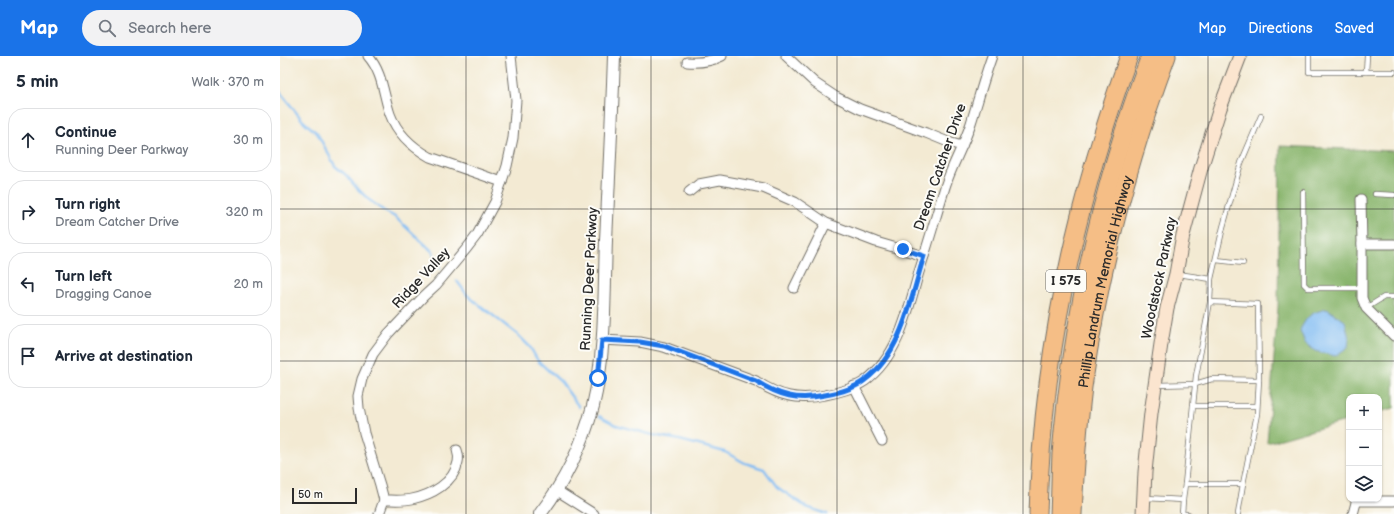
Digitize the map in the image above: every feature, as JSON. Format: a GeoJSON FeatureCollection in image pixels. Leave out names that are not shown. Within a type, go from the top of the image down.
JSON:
{"type":"FeatureCollection","features":[{"type":"Feature","properties":{"kind":"highway","name":"I 575"},"geometry":{"type":"LineString","coordinates":[[1038,514],[1043,436],[1049,378],[1060,312],[1089,181],[1117,89],[1129,56]]}},
{"type":"Feature","properties":{"kind":"highway"},"geometry":{"type":"LineString","coordinates":[[1059,514],[1061,454],[1067,398],[1084,289],[1109,181],[1150,56]]}},
{"type":"Feature","properties":{"kind":"highway","name":"Phillip Landrum Memorial Highway"},"geometry":{"type":"LineString","coordinates":[[1073,514],[1077,444],[1084,388],[1092,332],[1104,269],[1127,172],[1167,56]]}},
{"type":"Feature","properties":{"kind":"main road","name":"Woodstock Parkway"},"geometry":{"type":"LineString","coordinates":[[1143,514],[1147,444],[1162,336],[1183,235],[1201,168],[1220,108],[1240,56]]}},
{"type":"Feature","properties":{"kind":"street"},"geometry":{"type":"LineString","coordinates":[[368,56],[376,66],[390,115],[410,143],[430,157],[502,182]]}},
{"type":"Feature","properties":{"kind":"street","name":"Ridge Valley"},"geometry":{"type":"LineString","coordinates":[[384,500],[364,433],[358,396],[368,364],[373,354],[388,334],[440,280],[477,236],[494,202],[502,182],[510,152],[515,124],[515,90],[511,56]]}},
{"type":"Feature","properties":{"kind":"street","name":"Running Deer Parkway"},"geometry":{"type":"LineString","coordinates":[[540,514],[556,490],[575,454],[590,416],[598,378],[602,340],[614,56]]}},
{"type":"Feature","properties":{"kind":"street"},"geometry":{"type":"LineString","coordinates":[[687,62],[700,63],[722,56]]}},
{"type":"Feature","properties":{"kind":"street"},"geometry":{"type":"LineString","coordinates":[[786,56],[815,83],[848,103],[962,146]]}},
{"type":"Feature","properties":{"kind":"street","name":"Dream Catcher Drive"},"geometry":{"type":"LineString","coordinates":[[602,340],[640,342],[664,346],[756,381],[773,391],[791,397],[817,397],[842,391],[864,382],[874,373],[896,342],[905,318],[947,181],[971,124],[992,56]]}},
{"type":"Feature","properties":{"kind":"street"},"geometry":{"type":"LineString","coordinates":[[689,192],[699,184],[720,180],[763,188],[795,202],[826,223],[876,242],[924,256]]}},
{"type":"Feature","properties":{"kind":"street"},"geometry":{"type":"LineString","coordinates":[[1361,199],[1362,298],[1366,308],[1394,336]]}},
{"type":"Feature","properties":{"kind":"street"},"geometry":{"type":"LineString","coordinates":[[794,288],[826,223]]}},
{"type":"Feature","properties":{"kind":"street"},"geometry":{"type":"LineString","coordinates":[[1362,244],[1394,244]]}},
{"type":"Feature","properties":{"kind":"street"},"geometry":{"type":"LineString","coordinates":[[854,386],[882,441]]}},
{"type":"Feature","properties":{"kind":"street"},"geometry":{"type":"LineString","coordinates":[[379,514],[384,500],[411,500],[423,496],[445,484],[453,474],[458,462],[457,450]]}},
{"type":"Feature","properties":{"kind":"street"},"geometry":{"type":"LineString","coordinates":[[556,490],[594,514]]}},
{"type":"Feature","properties":{"kind":"street"},"geometry":{"type":"LineString","coordinates":[[1382,501],[1394,501]]}},
{"type":"Feature","properties":{"kind":"street"},"geometry":{"type":"LineString","coordinates":[[1354,514],[1356,502]]}},
{"type":"Feature","properties":{"kind":"lane"},"geometry":{"type":"LineString","coordinates":[[1309,56],[1309,72],[1394,72]]}},
{"type":"Feature","properties":{"kind":"lane"},"geometry":{"type":"LineString","coordinates":[[1366,72],[1367,56]]}},
{"type":"Feature","properties":{"kind":"lane"},"geometry":{"type":"LineString","coordinates":[[1188,514],[1182,514],[1183,500],[1195,384],[1210,302],[1211,279],[1223,227],[1241,163],[1261,116]]}},
{"type":"Feature","properties":{"kind":"lane"},"geometry":{"type":"LineString","coordinates":[[1303,192],[1304,284],[1308,288],[1362,288]]}},
{"type":"Feature","properties":{"kind":"lane"},"geometry":{"type":"LineString","coordinates":[[1375,194],[1394,194]]}},
{"type":"Feature","properties":{"kind":"lane"},"geometry":{"type":"LineString","coordinates":[[1216,260],[1243,264]]}},
{"type":"Feature","properties":{"kind":"lane"},"geometry":{"type":"LineString","coordinates":[[1176,274],[1211,279]]}},
{"type":"Feature","properties":{"kind":"lane"},"geometry":{"type":"LineString","coordinates":[[1366,308],[1384,297],[1394,297]]}},
{"type":"Feature","properties":{"kind":"lane"},"geometry":{"type":"LineString","coordinates":[[1210,302],[1258,304],[1259,380],[1257,414],[1238,514]]}},
{"type":"Feature","properties":{"kind":"lane"},"geometry":{"type":"LineString","coordinates":[[1156,385],[1195,384],[1212,380],[1259,380]]}},
{"type":"Feature","properties":{"kind":"lane"},"geometry":{"type":"LineString","coordinates":[[1193,406],[1257,406]]}},
{"type":"Feature","properties":{"kind":"lane"},"geometry":{"type":"LineString","coordinates":[[1185,484],[1243,484]]}},
{"type":"Feature","properties":{"kind":"lane"},"geometry":{"type":"LineString","coordinates":[[1144,498],[1183,500]]}},
{"type":"Feature","properties":{"kind":"green space"},"geometry":{"type":"Polygon","coordinates":[[[1280,146],[1394,151],[1394,408],[1382,411],[1382,394],[1346,394],[1346,421],[1267,443],[1278,307],[1280,146]]]}},
{"type":"Feature","properties":{"kind":"water"},"geometry":{"type":"Polygon","coordinates":[[[1327,309],[1345,321],[1349,338],[1348,347],[1335,356],[1315,351],[1305,343],[1300,330],[1310,315],[1327,309]]]}},
{"type":"Feature","properties":{"kind":"waterway"},"geometry":{"type":"LineString","coordinates":[[280,92],[303,121],[317,133],[335,166],[346,175],[368,199],[395,217],[432,251],[440,268]]}},
{"type":"Feature","properties":{"kind":"waterway"},"geometry":{"type":"LineString","coordinates":[[457,281],[468,296],[518,335],[530,347],[538,361],[561,382],[579,407]]}},
{"type":"Feature","properties":{"kind":"waterway"},"geometry":{"type":"LineString","coordinates":[[599,416],[616,425],[725,452],[745,463],[764,469],[777,487],[806,507],[827,514]]}},
{"type":"Feature","properties":{"kind":"route"},"geometry":{"type":"LineString","coordinates":[[598,378],[602,340],[615,340],[664,346],[756,381],[779,394],[791,397],[817,397],[842,391],[864,382],[874,373],[890,353],[896,342],[924,256],[903,249]]}}]}
